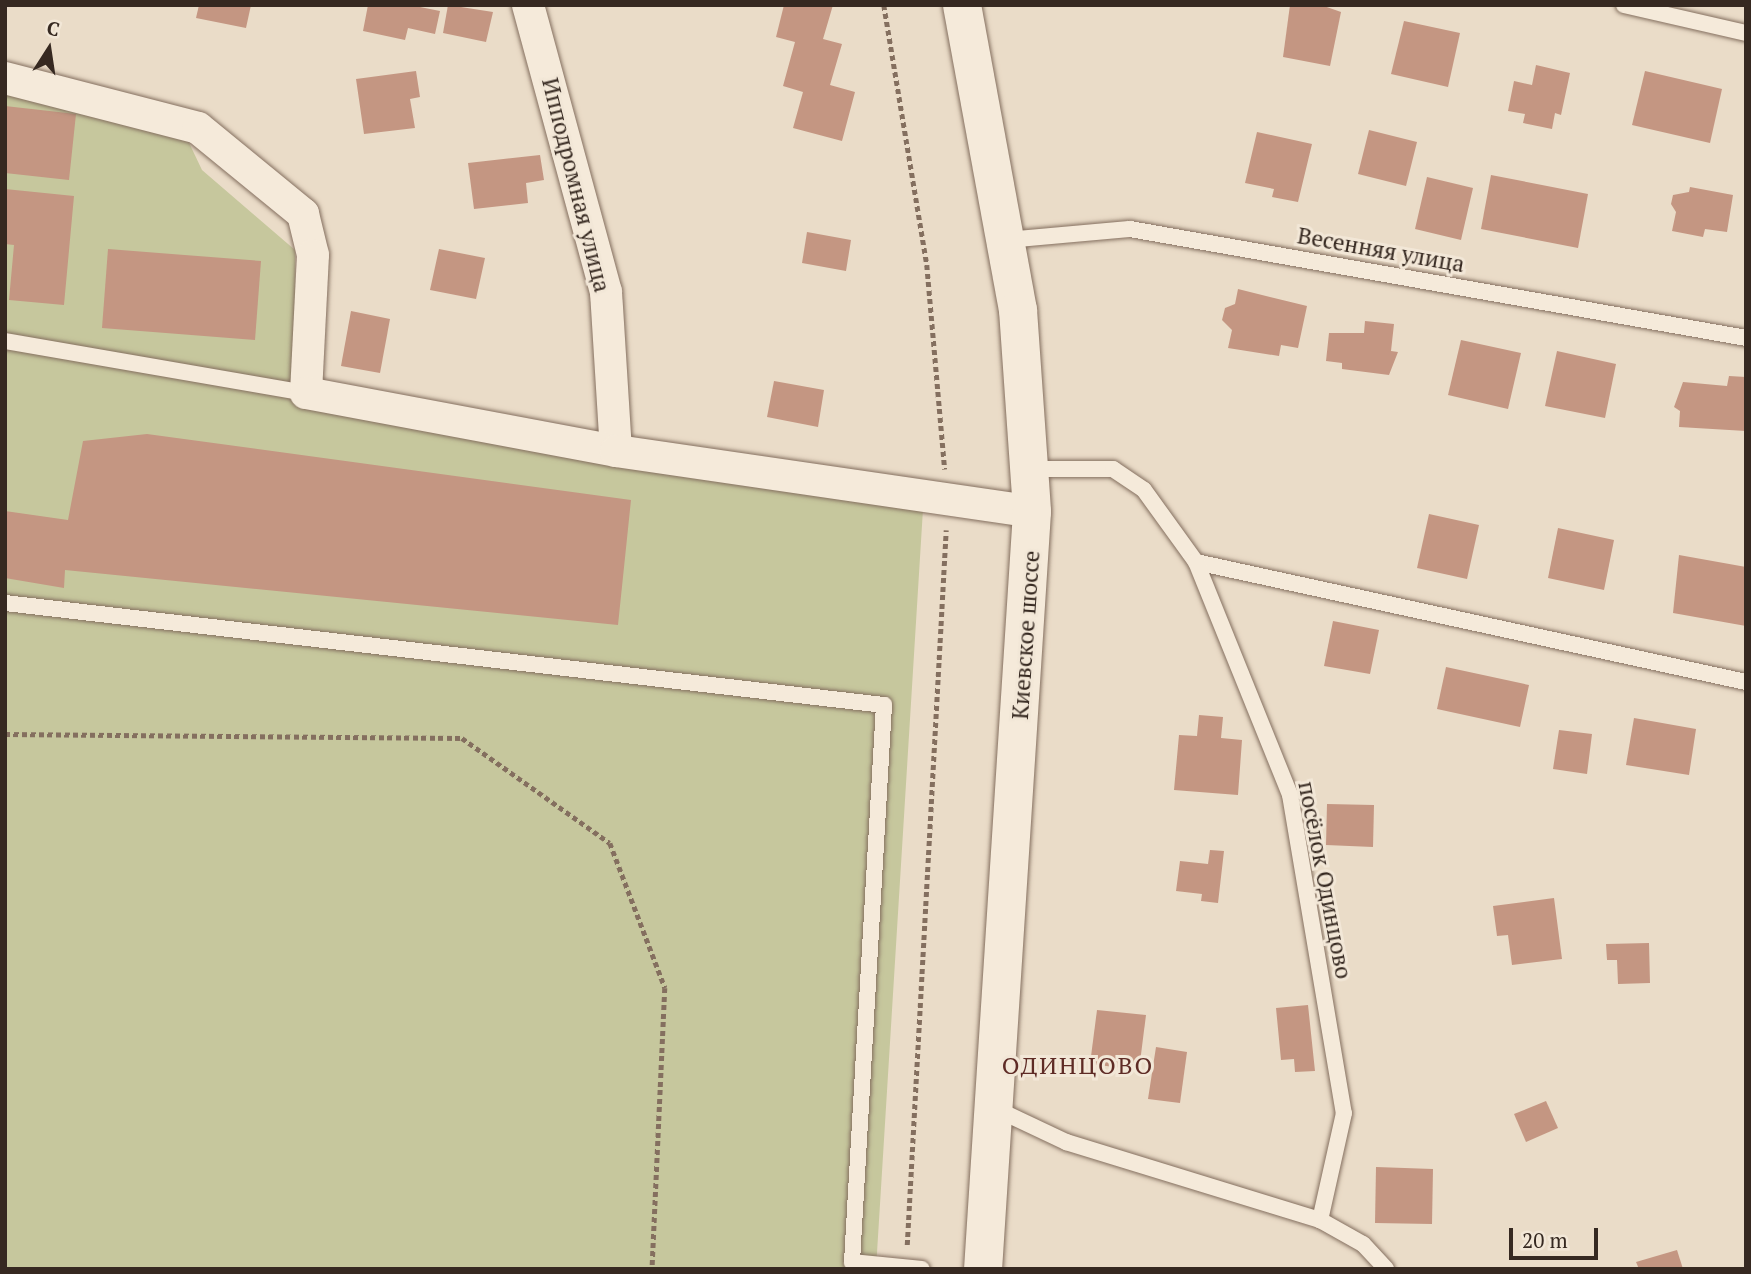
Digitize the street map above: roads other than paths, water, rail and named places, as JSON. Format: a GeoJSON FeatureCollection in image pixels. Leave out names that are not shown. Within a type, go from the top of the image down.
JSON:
{"type":"FeatureCollection","features":[{"type":"Feature","properties":{"kind":"main road","name":"Киевское шоссе"},"geometry":{"type":"LineString","coordinates":[[962,5],[1018,310],[1032,512],[983,1269]]}},
{"type":"Feature","properties":{"kind":"street","name":"Ипподромная улица"},"geometry":{"type":"LineString","coordinates":[[528,5],[606,292],[616,451]]}},
{"type":"Feature","properties":{"kind":"street"},"geometry":{"type":"LineString","coordinates":[[5,78],[198,128],[303,214],[313,255],[306,393],[616,451],[1032,512]]}},
{"type":"Feature","properties":{"kind":"lane"},"geometry":{"type":"LineString","coordinates":[[1625,5],[1746,33]]}},
{"type":"Feature","properties":{"kind":"lane","name":"Весенняя улица"},"geometry":{"type":"LineString","coordinates":[[1006,240],[1130,229],[1746,338]]}},
{"type":"Feature","properties":{"kind":"lane"},"geometry":{"type":"LineString","coordinates":[[5,341],[306,393]]}},
{"type":"Feature","properties":{"kind":"lane","name":"посёлок Одинцово"},"geometry":{"type":"LineString","coordinates":[[1029,469],[1113,469],[1144,490],[1196,562],[1290,795],[1344,1114],[1320,1220]]}},
{"type":"Feature","properties":{"kind":"lane"},"geometry":{"type":"LineString","coordinates":[[1196,562],[1746,682]]}},
{"type":"Feature","properties":{"kind":"lane"},"geometry":{"type":"LineString","coordinates":[[5,603],[884,705],[852,1262],[922,1269]]}},
{"type":"Feature","properties":{"kind":"lane"},"geometry":{"type":"LineString","coordinates":[[992,1107],[1066,1142],[1320,1220],[1363,1244],[1386,1269]]}},
{"type":"Feature","properties":{"kind":"district","name":"ОДИНЦОВО"},"geometry":{"type":"Point","coordinates":[1078,1066]}}]}
